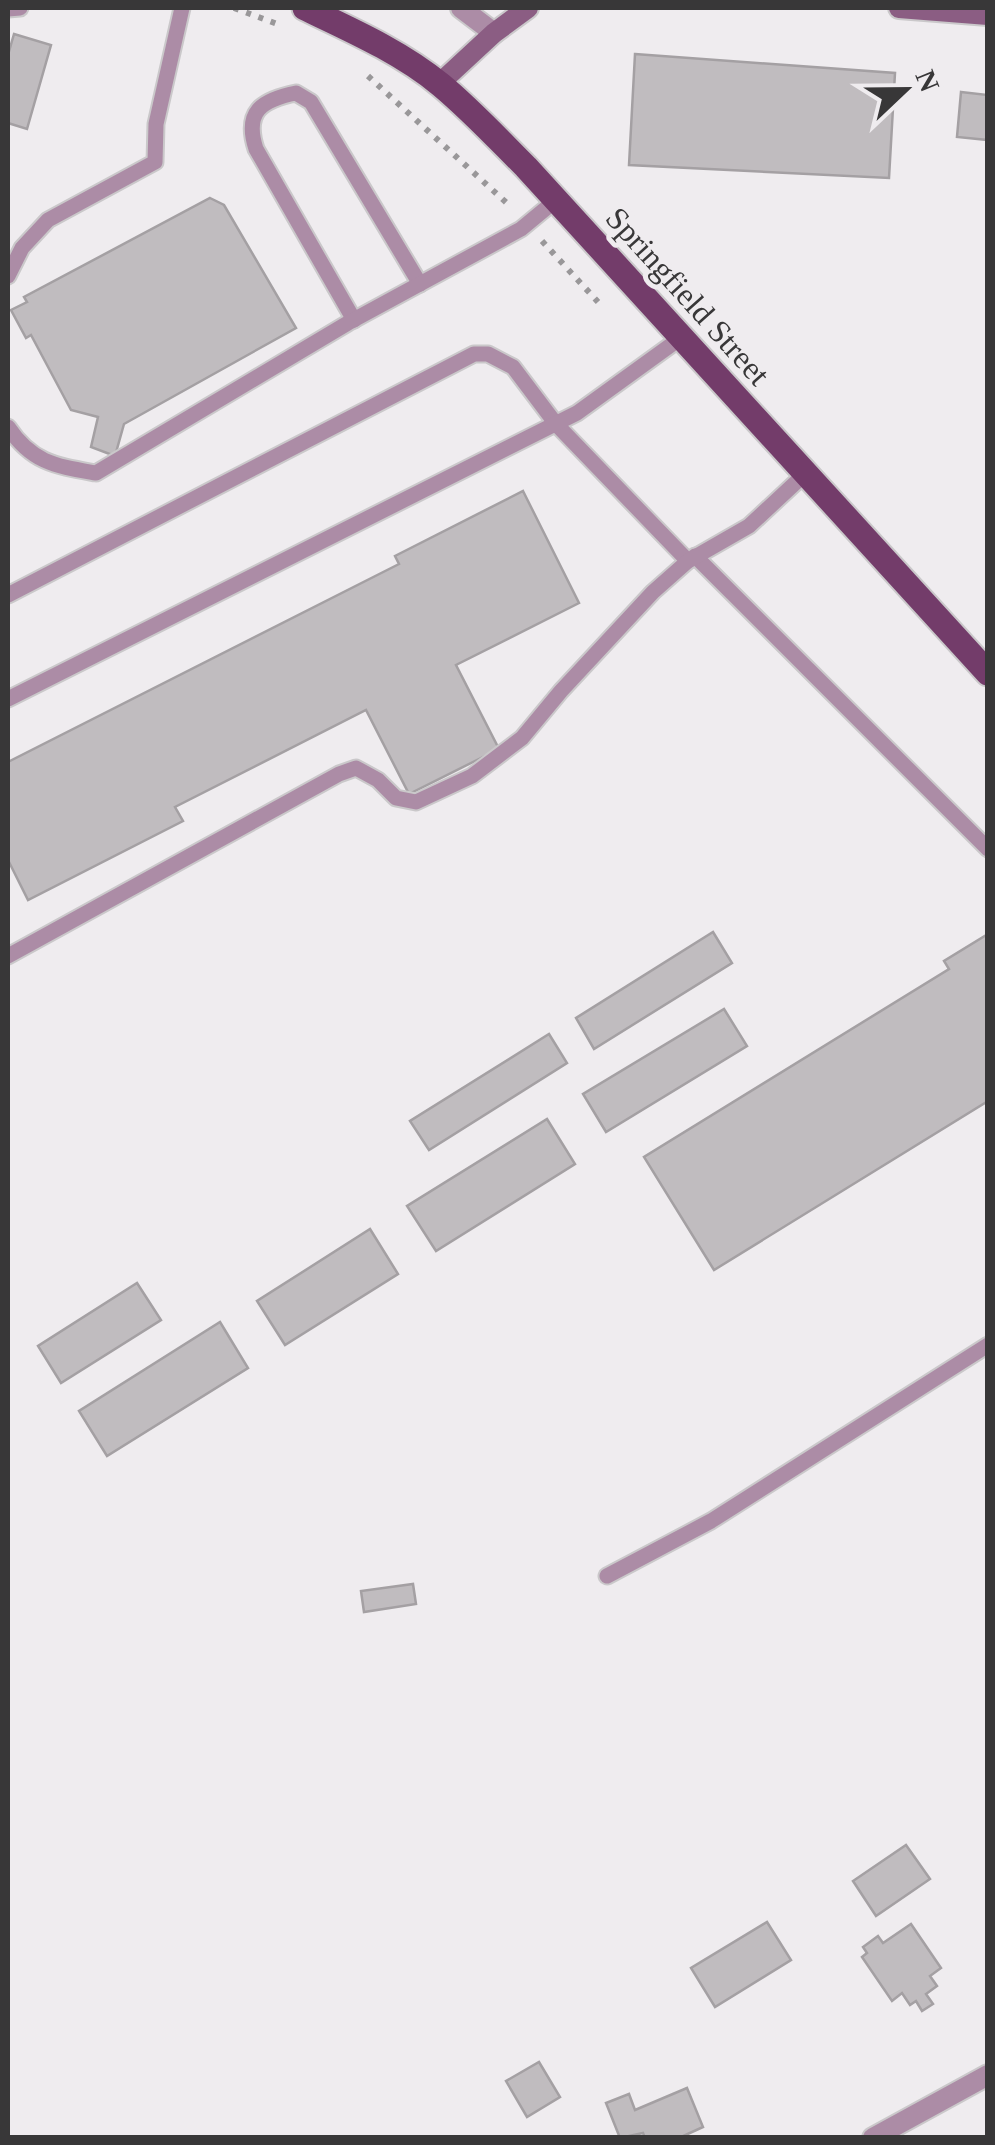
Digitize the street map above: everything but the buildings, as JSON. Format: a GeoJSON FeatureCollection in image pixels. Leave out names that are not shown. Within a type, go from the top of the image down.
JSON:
{"type":"FeatureCollection","features":[{"type":"Feature","properties":{"kind":"main road","name":"Springfield Street"},"geometry":{"type":"LineString","coordinates":[[305,8],[400,57],[439,84],[556,200],[988,673]]}},
{"type":"Feature","properties":{"kind":"main road"},"geometry":{"type":"LineString","coordinates":[[439,84],[528,8]]}},
{"type":"Feature","properties":{"kind":"main road"},"geometry":{"type":"LineString","coordinates":[[899,8],[988,15]]}},
{"type":"Feature","properties":{"kind":"street"},"geometry":{"type":"LineString","coordinates":[[461,8],[494,34]]}},
{"type":"Feature","properties":{"kind":"street"},"geometry":{"type":"LineString","coordinates":[[873,2138],[988,2075]]}},
{"type":"Feature","properties":{"kind":"lane"},"geometry":{"type":"LineString","coordinates":[[8,9],[20,8]]}},
{"type":"Feature","properties":{"kind":"lane"},"geometry":{"type":"LineString","coordinates":[[8,276],[22,248],[48,220],[155,162],[156,124],[182,8]]}},
{"type":"Feature","properties":{"kind":"lane"},"geometry":{"type":"LineString","coordinates":[[351,322],[256,149],[249,128],[256,111],[276,97],[296,93],[311,102],[420,284]]}},
{"type":"Feature","properties":{"kind":"lane"},"geometry":{"type":"LineString","coordinates":[[8,427],[18,443],[49,465],[96,473],[351,322],[521,229],[556,200]]}},
{"type":"Feature","properties":{"kind":"lane"},"geometry":{"type":"LineString","coordinates":[[8,700],[578,413],[682,337]]}},
{"type":"Feature","properties":{"kind":"lane"},"geometry":{"type":"LineString","coordinates":[[8,595],[474,354],[488,354],[512,367],[556,424],[988,850]]}},
{"type":"Feature","properties":{"kind":"lane"},"geometry":{"type":"LineString","coordinates":[[8,956],[339,774],[356,768],[378,780],[396,798],[416,802],[472,776],[522,738],[627,620],[692,559],[749,526],[806,473]]}},
{"type":"Feature","properties":{"kind":"lane"},"geometry":{"type":"LineString","coordinates":[[607,1576],[711,1520],[988,1346]]}},
{"type":"Feature","properties":{"kind":"path"},"geometry":{"type":"LineString","coordinates":[[237,8],[286,27]]}},
{"type":"Feature","properties":{"kind":"path"},"geometry":{"type":"LineString","coordinates":[[366,74],[517,212]]}},
{"type":"Feature","properties":{"kind":"path"},"geometry":{"type":"LineString","coordinates":[[546,246],[598,302]]}}]}
